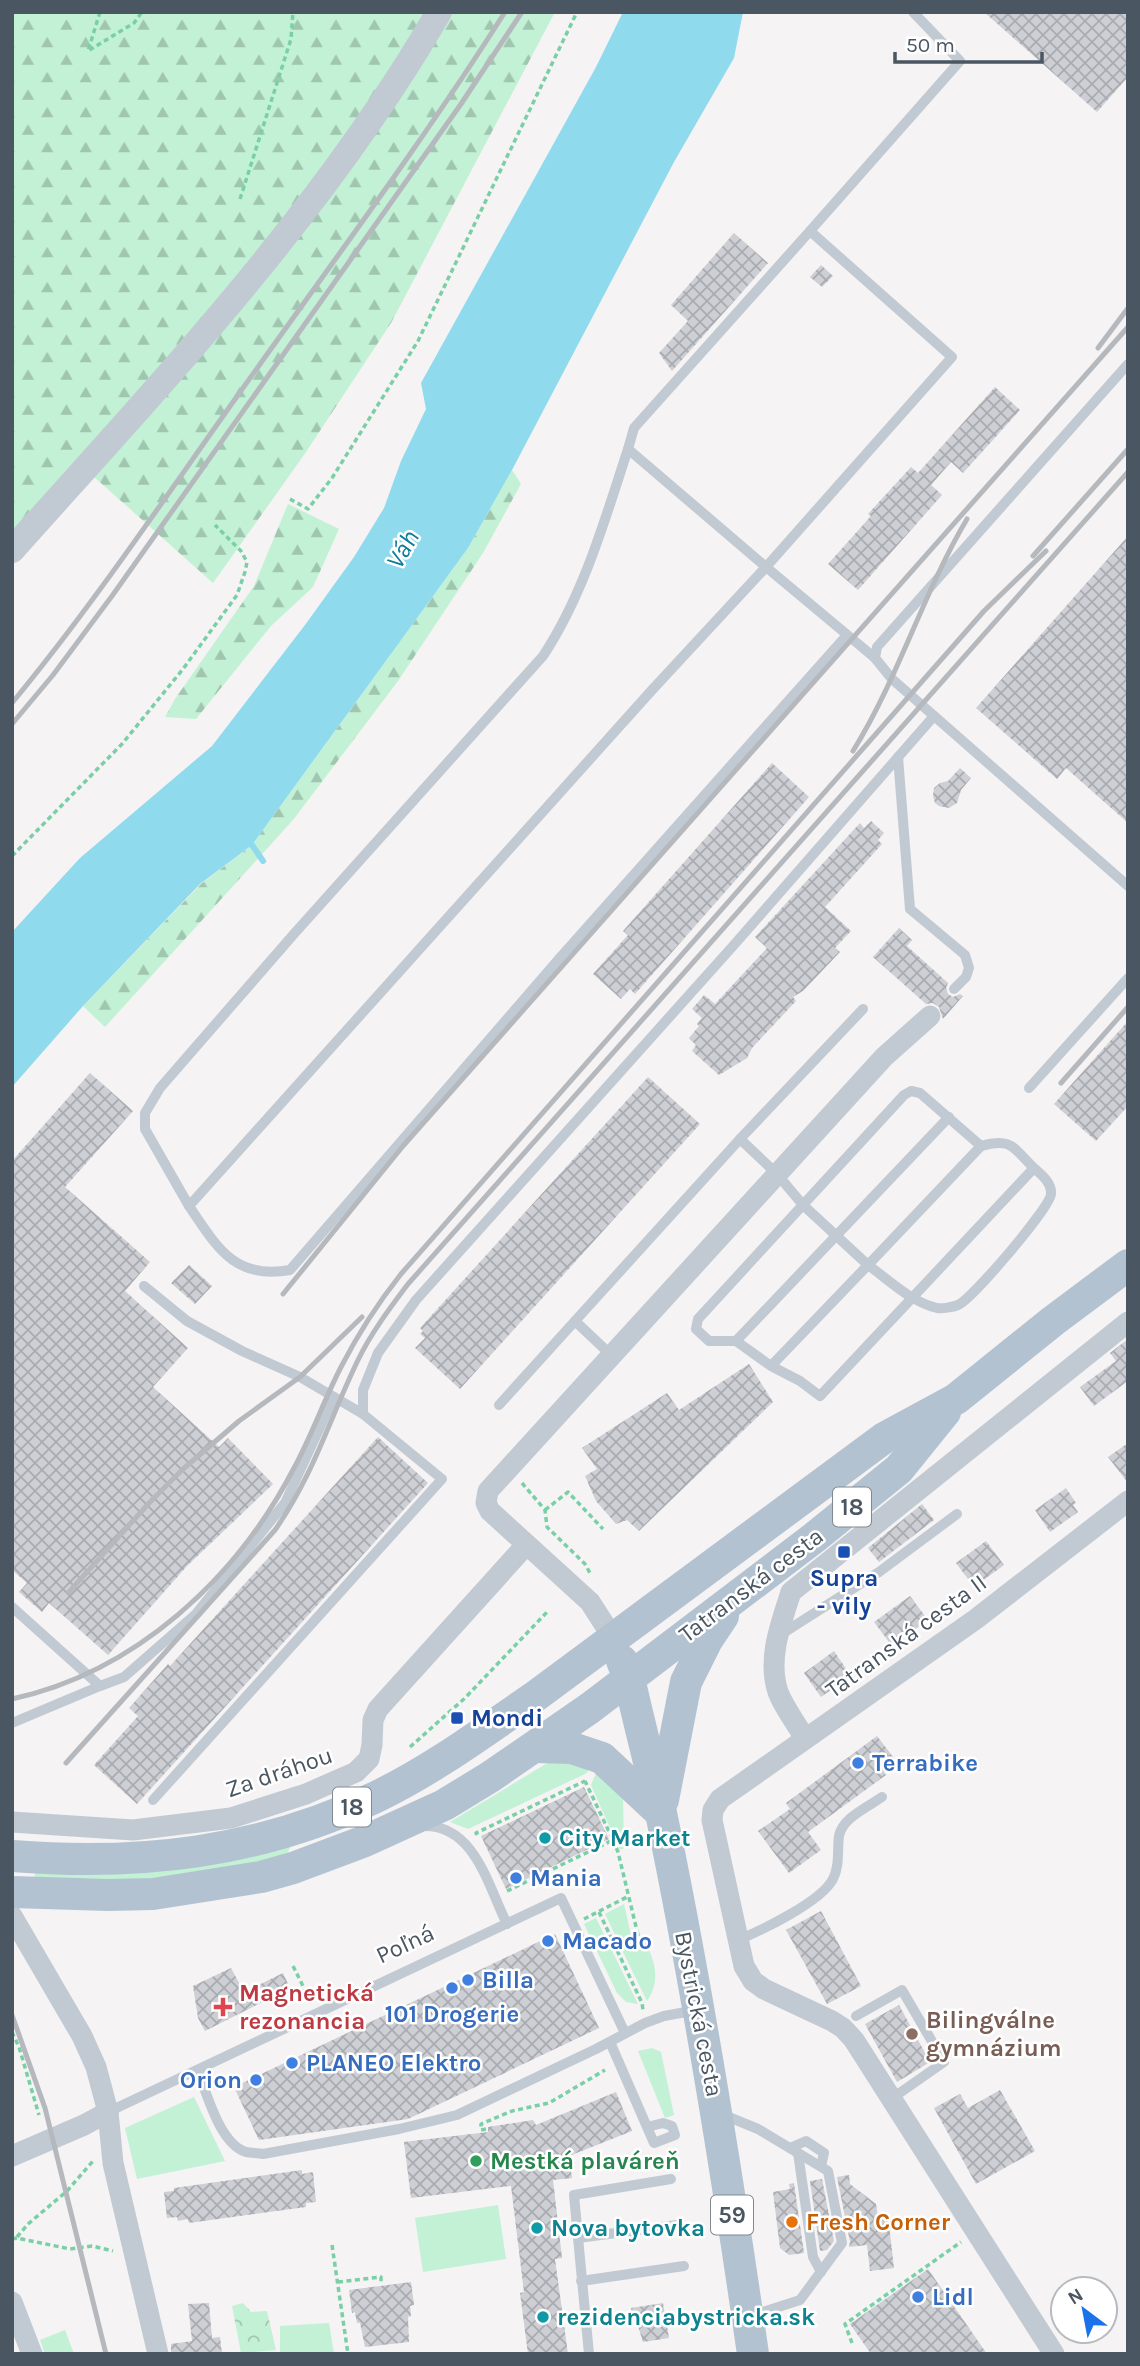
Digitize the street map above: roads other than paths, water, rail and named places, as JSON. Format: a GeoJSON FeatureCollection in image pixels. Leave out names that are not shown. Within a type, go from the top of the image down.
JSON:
{"type":"FeatureCollection","features":[{"type":"Feature","properties":{"kind":"main road","name":"Tatranská cesta"},"geometry":{"type":"LineString","coordinates":[[613,1638],[884,1438],[956,1399],[1052,1321],[1128,1265]]}},
{"type":"Feature","properties":{"kind":"main road","name":"Tatranská cesta"},"geometry":{"type":"LineString","coordinates":[[629,1678],[733,1601],[899,1469],[956,1399]]}},
{"type":"Feature","properties":{"kind":"main road"},"geometry":{"type":"LineString","coordinates":[[660,1812],[686,1682],[707,1640],[733,1601]]}},
{"type":"Feature","properties":{"kind":"main road","name":"Bystrická cesta"},"geometry":{"type":"LineString","coordinates":[[613,1638],[629,1678],[660,1812],[717,2112],[753,2354]]}},
{"type":"Feature","properties":{"kind":"main road","name":"18"},"geometry":{"type":"LineString","coordinates":[[12,1856],[117,1860],[204,1852],[252,1842],[319,1821],[376,1797],[439,1762],[533,1698],[613,1638]]}},
{"type":"Feature","properties":{"kind":"main road","name":"18"},"geometry":{"type":"LineString","coordinates":[[27,1893],[153,1894],[261,1877],[293,1868],[401,1826],[444,1805],[535,1747],[629,1678]]}},
{"type":"Feature","properties":{"kind":"main road"},"geometry":{"type":"LineString","coordinates":[[535,1747],[572,1748],[602,1758],[660,1812]]}},
{"type":"Feature","properties":{"kind":"street"},"geometry":{"type":"LineString","coordinates":[[12,550],[269,258],[347,152],[420,46],[439,12]]}},
{"type":"Feature","properties":{"kind":"street"},"geometry":{"type":"LineString","coordinates":[[613,1638],[590,1602],[490,1511],[486,1503],[488,1491],[884,1057],[932,1014]]}},
{"type":"Feature","properties":{"kind":"street"},"geometry":{"type":"LineString","coordinates":[[805,1739],[778,1692],[774,1661],[791,1592],[1128,1322]]}},
{"type":"Feature","properties":{"kind":"street","name":"Tatranská cesta II"},"geometry":{"type":"LineString","coordinates":[[738,1940],[712,1820],[713,1810],[720,1799],[976,1619],[1128,1501]]}},
{"type":"Feature","properties":{"kind":"street","name":"Za dráhou"},"geometry":{"type":"LineString","coordinates":[[12,1822],[133,1830],[231,1818],[306,1794],[356,1773],[369,1759],[373,1720],[378,1709],[526,1545]]}},
{"type":"Feature","properties":{"kind":"street"},"geometry":{"type":"LineString","coordinates":[[12,1916],[96,2067],[108,2112],[113,2162],[158,2354]]}},
{"type":"Feature","properties":{"kind":"street"},"geometry":{"type":"LineString","coordinates":[[738,1940],[744,1966],[753,1981],[844,2028],[854,2040],[1054,2354]]}},
{"type":"Feature","properties":{"kind":"street","name":"Poľná"},"geometry":{"type":"LineString","coordinates":[[15,2147],[84,2125],[108,2112]]}},
{"type":"Feature","properties":{"kind":"street"},"geometry":{"type":"LineString","coordinates":[[12,2301],[32,2354]]}},
{"type":"Feature","properties":{"kind":"lane"},"geometry":{"type":"LineString","coordinates":[[847,635],[549,971],[290,1270],[270,1273],[248,1269],[232,1260],[213,1241],[188,1206],[145,1129],[145,1113],[160,1088],[293,935],[543,656],[559,632],[576,595],[602,528],[634,428],[960,61],[913,12]]}},
{"type":"Feature","properties":{"kind":"lane"},"geometry":{"type":"LineString","coordinates":[[188,1206],[766,567],[952,356],[810,231]]}},
{"type":"Feature","properties":{"kind":"lane"},"geometry":{"type":"LineString","coordinates":[[875,659],[877,647],[1128,364]]}},
{"type":"Feature","properties":{"kind":"lane"},"geometry":{"type":"LineString","coordinates":[[628,449],[875,659],[892,679],[1128,886]]}},
{"type":"Feature","properties":{"kind":"lane"},"geometry":{"type":"LineString","coordinates":[[363,1414],[363,1390],[378,1353],[415,1300],[724,956],[934,716]]}},
{"type":"Feature","properties":{"kind":"lane"},"geometry":{"type":"LineString","coordinates":[[898,757],[911,908],[965,955],[968,968],[966,977],[954,989]]}},
{"type":"Feature","properties":{"kind":"lane"},"geometry":{"type":"LineString","coordinates":[[1029,1088],[1128,978]]}},
{"type":"Feature","properties":{"kind":"lane"},"geometry":{"type":"LineString","coordinates":[[499,1405],[740,1139],[863,1009]]}},
{"type":"Feature","properties":{"kind":"lane"},"geometry":{"type":"LineString","coordinates":[[981,1146],[920,1093],[911,1091],[904,1095],[695,1324],[696,1329],[709,1341],[736,1341],[771,1366],[820,1395],[1034,1168]]}},
{"type":"Feature","properties":{"kind":"lane"},"geometry":{"type":"LineString","coordinates":[[736,1341],[949,1117]]}},
{"type":"Feature","properties":{"kind":"lane"},"geometry":{"type":"LineString","coordinates":[[740,1139],[777,1174],[803,1205],[868,1265],[912,1297],[939,1309],[960,1305],[1020,1241],[1050,1202],[1052,1190],[1046,1179],[1010,1145],[999,1141],[981,1146],[868,1265],[771,1366]]}},
{"type":"Feature","properties":{"kind":"lane"},"geometry":{"type":"LineString","coordinates":[[144,1286],[187,1321],[300,1377],[363,1414],[442,1479],[153,1800]]}},
{"type":"Feature","properties":{"kind":"lane"},"geometry":{"type":"LineString","coordinates":[[575,1321],[611,1355]]}},
{"type":"Feature","properties":{"kind":"lane"},"geometry":{"type":"LineString","coordinates":[[12,1723],[124,1677],[196,1615],[285,1503],[334,1397]]}},
{"type":"Feature","properties":{"kind":"lane"},"geometry":{"type":"LineString","coordinates":[[778,1636],[879,1572],[957,1514]]}},
{"type":"Feature","properties":{"kind":"lane"},"geometry":{"type":"LineString","coordinates":[[12,1607],[100,1686]]}},
{"type":"Feature","properties":{"kind":"lane"},"geometry":{"type":"LineString","coordinates":[[738,1940],[767,1928],[827,1888],[834,1878],[839,1861],[839,1834],[848,1820],[882,1797]]}},
{"type":"Feature","properties":{"kind":"lane"},"geometry":{"type":"LineString","coordinates":[[401,1826],[437,1826],[462,1839],[471,1849],[507,1924]]}},
{"type":"Feature","properties":{"kind":"lane","name":"Poľná"},"geometry":{"type":"LineString","coordinates":[[108,2112],[561,1898],[625,2034]]}},
{"type":"Feature","properties":{"kind":"lane"},"geometry":{"type":"LineString","coordinates":[[856,2016],[902,1990],[944,2062],[891,2099]]}},
{"type":"Feature","properties":{"kind":"lane"},"geometry":{"type":"LineString","coordinates":[[198,2071],[216,2116],[232,2144],[245,2151],[263,2154],[399,2129],[457,2115],[645,2023],[664,2016],[698,2010]]}},
{"type":"Feature","properties":{"kind":"lane"},"geometry":{"type":"LineString","coordinates":[[610,2042],[647,2127]]}},
{"type":"Feature","properties":{"kind":"lane"},"geometry":{"type":"LineString","coordinates":[[717,2112],[758,2129],[828,2171],[842,2243],[800,2300],[747,2317]]}},
{"type":"Feature","properties":{"kind":"lane"},"geometry":{"type":"LineString","coordinates":[[794,2150],[813,2257],[821,2272]]}},
{"type":"Feature","properties":{"kind":"lane"},"geometry":{"type":"LineString","coordinates":[[589,2354],[574,2195],[671,2179]]}},
{"type":"Feature","properties":{"kind":"lane"},"geometry":{"type":"LineString","coordinates":[[578,2238],[677,2225]]}},
{"type":"Feature","properties":{"kind":"lane"},"geometry":{"type":"LineString","coordinates":[[582,2281],[684,2266]]}},
{"type":"Feature","properties":{"kind":"water","name":"Váh"},"geometry":{"type":"Polygon","coordinates":[[[623,12],[743,12],[734,58],[674,162],[468,548],[252,845],[200,884],[83,1006],[12,1087],[12,932],[80,858],[212,746],[354,557],[384,508],[401,461],[426,409],[421,383],[596,67],[623,12]]]}},
{"type":"Feature","properties":{"kind":"waterway"},"geometry":{"type":"LineString","coordinates":[[246,842],[252,845],[263,861]]}},
{"type":"Feature","properties":{"kind":"railway"},"geometry":{"type":"LineString","coordinates":[[12,703],[128,551],[408,157],[505,12]]}},
{"type":"Feature","properties":{"kind":"railway"},"geometry":{"type":"LineString","coordinates":[[12,724],[53,675],[112,596],[461,104],[522,12]]}},
{"type":"Feature","properties":{"kind":"railway"},"geometry":{"type":"LineString","coordinates":[[1098,348],[1128,308]]}},
{"type":"Feature","properties":{"kind":"railway"},"geometry":{"type":"LineString","coordinates":[[283,1294],[403,1146],[1128,327]]}},
{"type":"Feature","properties":{"kind":"railway"},"geometry":{"type":"LineString","coordinates":[[1033,556],[1128,449]]}},
{"type":"Feature","properties":{"kind":"railway"},"geometry":{"type":"LineString","coordinates":[[66,1763],[275,1530],[311,1467],[363,1350],[408,1284],[1128,472]]}},
{"type":"Feature","properties":{"kind":"railway"},"geometry":{"type":"LineString","coordinates":[[853,751],[884,694],[937,576],[967,519]]}},
{"type":"Feature","properties":{"kind":"railway"},"geometry":{"type":"LineString","coordinates":[[12,1699],[57,1686],[100,1667],[141,1643],[178,1615],[212,1582],[243,1547],[271,1508],[300,1456],[335,1379],[361,1331],[401,1274],[984,611],[1046,551]]}},
{"type":"Feature","properties":{"kind":"railway"},"geometry":{"type":"LineString","coordinates":[[1061,1083],[1128,1007]]}},
{"type":"Feature","properties":{"kind":"railway"},"geometry":{"type":"LineString","coordinates":[[69,1592],[182,1470],[239,1421],[300,1377],[362,1317]]}},
{"type":"Feature","properties":{"kind":"railway"},"geometry":{"type":"LineString","coordinates":[[12,2015],[45,2108],[106,2354]]}},
{"type":"Feature","properties":{"kind":"place","name":"Supra - vily"},"geometry":{"type":"Point","coordinates":[844,1552]}},
{"type":"Feature","properties":{"kind":"place","name":"Mondi"},"geometry":{"type":"Point","coordinates":[457,1718]}},
{"type":"Feature","properties":{"kind":"place","name":"Terrabike"},"geometry":{"type":"Point","coordinates":[858,1763]}},
{"type":"Feature","properties":{"kind":"place","name":"City Market"},"geometry":{"type":"Point","coordinates":[545,1838]}},
{"type":"Feature","properties":{"kind":"place","name":"Mania"},"geometry":{"type":"Point","coordinates":[516,1878]}},
{"type":"Feature","properties":{"kind":"place","name":"Macado"},"geometry":{"type":"Point","coordinates":[548,1941]}},
{"type":"Feature","properties":{"kind":"place","name":"Billa"},"geometry":{"type":"Point","coordinates":[468,1980]}},
{"type":"Feature","properties":{"kind":"place","name":"101 Drogerie"},"geometry":{"type":"Point","coordinates":[452,1988]}},
{"type":"Feature","properties":{"kind":"place","name":"Magnetická rezonancia"},"geometry":{"type":"Point","coordinates":[223,2007]}},
{"type":"Feature","properties":{"kind":"place","name":"Bilingválne gymnázium"},"geometry":{"type":"Point","coordinates":[912,2034]}},
{"type":"Feature","properties":{"kind":"place","name":"PLANEO Elektro"},"geometry":{"type":"Point","coordinates":[292,2063]}},
{"type":"Feature","properties":{"kind":"place","name":"Orion"},"geometry":{"type":"Point","coordinates":[256,2080]}},
{"type":"Feature","properties":{"kind":"place","name":"Mestká plaváreň"},"geometry":{"type":"Point","coordinates":[476,2161]}},
{"type":"Feature","properties":{"kind":"place","name":"Fresh Corner"},"geometry":{"type":"Point","coordinates":[792,2222]}},
{"type":"Feature","properties":{"kind":"place","name":"Nova bytovka"},"geometry":{"type":"Point","coordinates":[537,2228]}},
{"type":"Feature","properties":{"kind":"place","name":"Lidl"},"geometry":{"type":"Point","coordinates":[918,2297]}},
{"type":"Feature","properties":{"kind":"place","name":"rezidenciabystricka.sk"},"geometry":{"type":"Point","coordinates":[543,2317]}}]}
